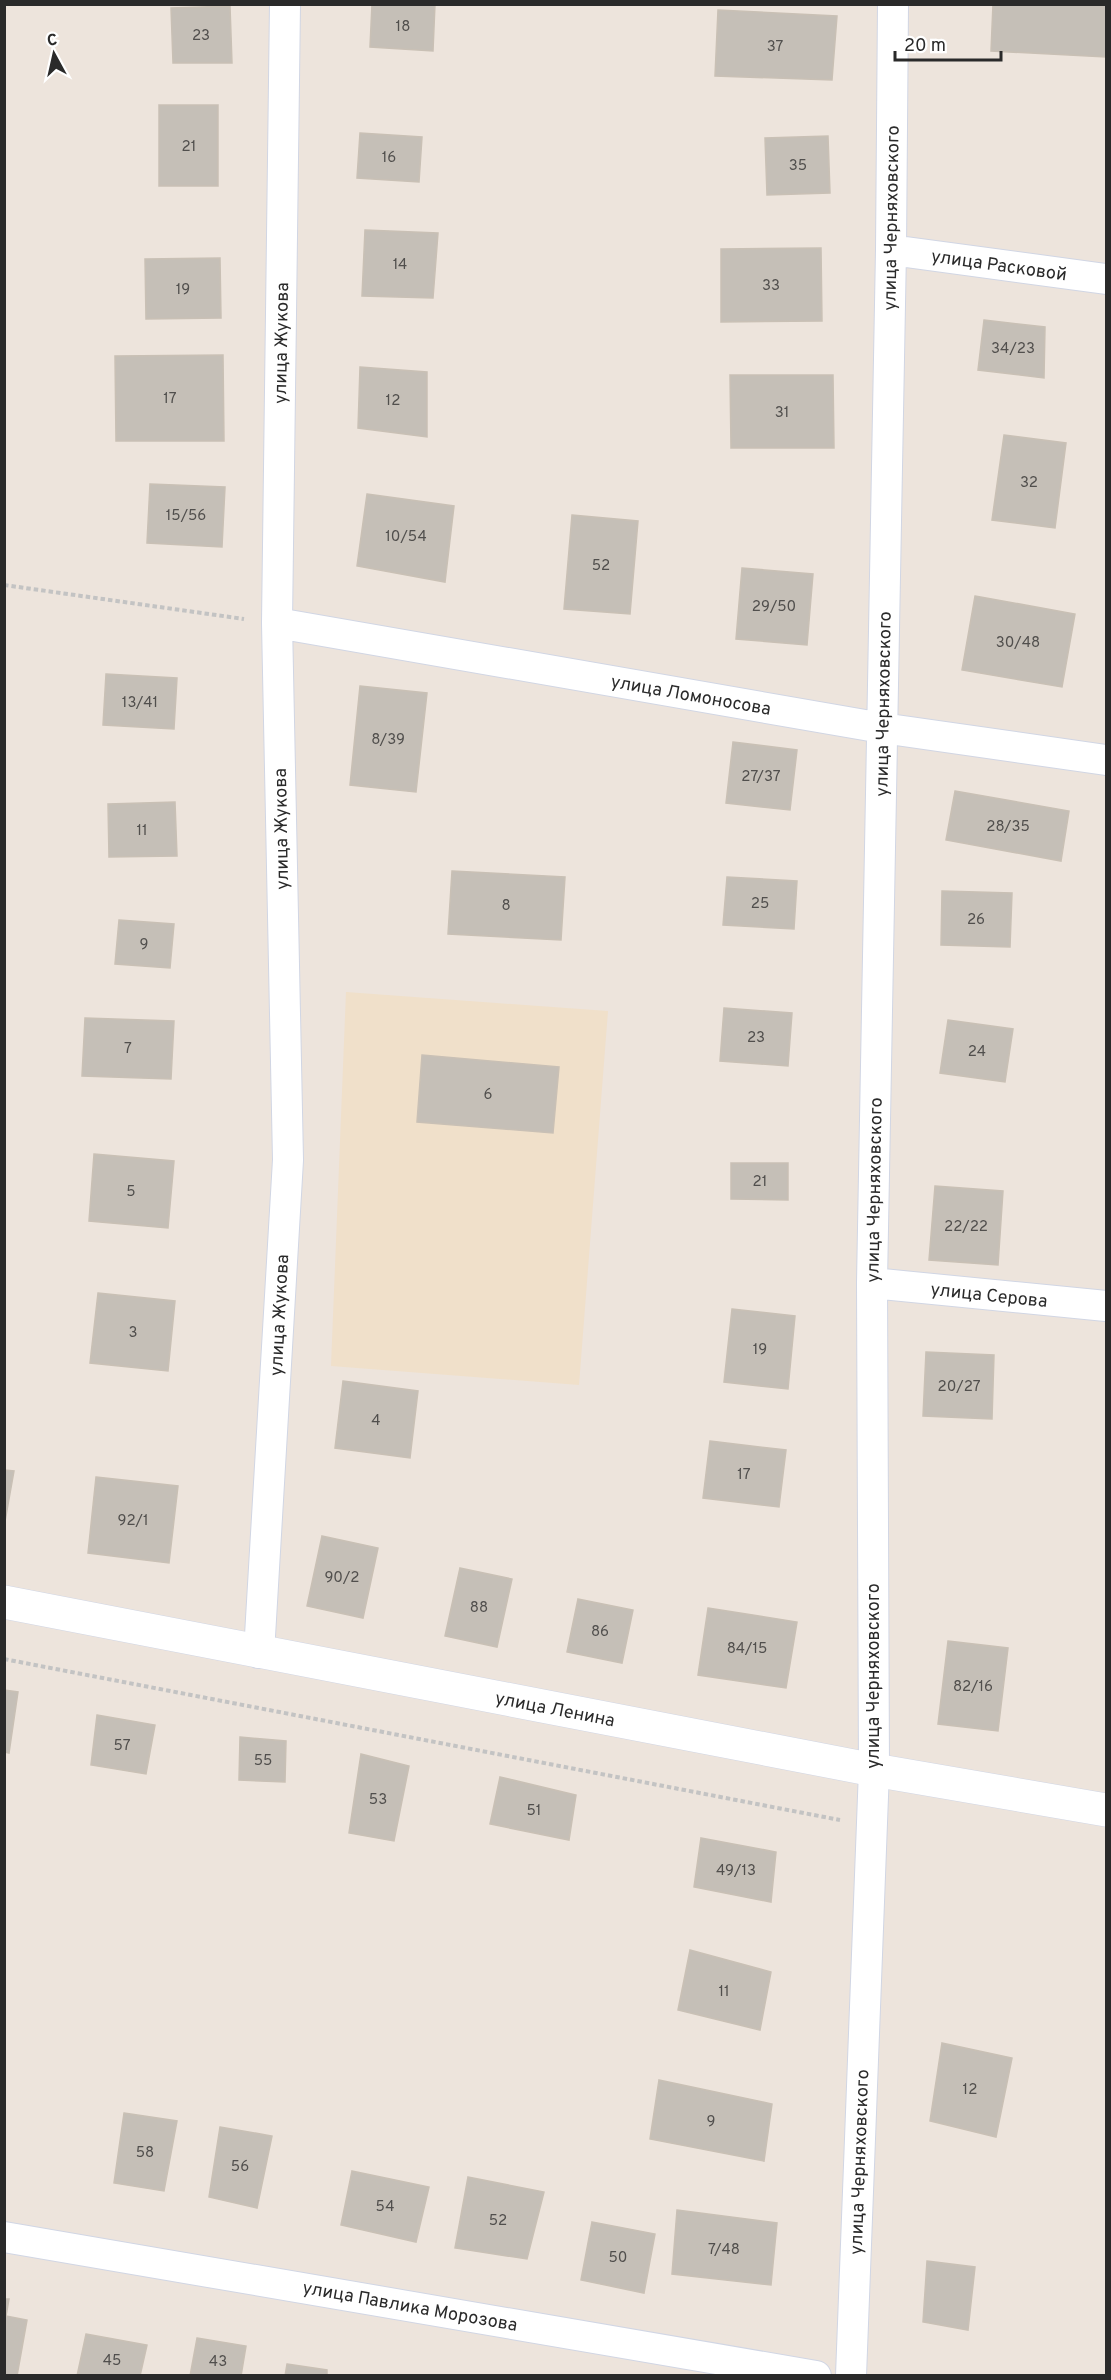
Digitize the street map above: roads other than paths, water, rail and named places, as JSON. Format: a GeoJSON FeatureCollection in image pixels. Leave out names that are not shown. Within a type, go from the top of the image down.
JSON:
{"type":"FeatureCollection","features":[{"type":"Feature","properties":{"kind":"street","name":"улица Жукова"},"geometry":{"type":"LineString","coordinates":[[259,1653],[288,1160],[277,623],[285,4]]}},
{"type":"Feature","properties":{"kind":"street","name":"улица Черняховского"},"geometry":{"type":"LineString","coordinates":[[850,2376],[874,1770],[872,1283],[891,250],[893,4]]}},
{"type":"Feature","properties":{"kind":"street","name":"улица Расковой"},"geometry":{"type":"LineString","coordinates":[[891,250],[1107,279]]}},
{"type":"Feature","properties":{"kind":"street","name":"улица Ломоносова"},"geometry":{"type":"LineString","coordinates":[[277,623],[882,728],[1107,760]]}},
{"type":"Feature","properties":{"kind":"street","name":"улица Серова"},"geometry":{"type":"LineString","coordinates":[[872,1283],[1107,1306]]}},
{"type":"Feature","properties":{"kind":"street","name":"улица Ленина"},"geometry":{"type":"LineString","coordinates":[[4,1602],[874,1770],[1107,1810]]}},
{"type":"Feature","properties":{"kind":"street","name":"улица Павлика Морозова"},"geometry":{"type":"LineString","coordinates":[[4,2237],[816,2376]]}}]}
